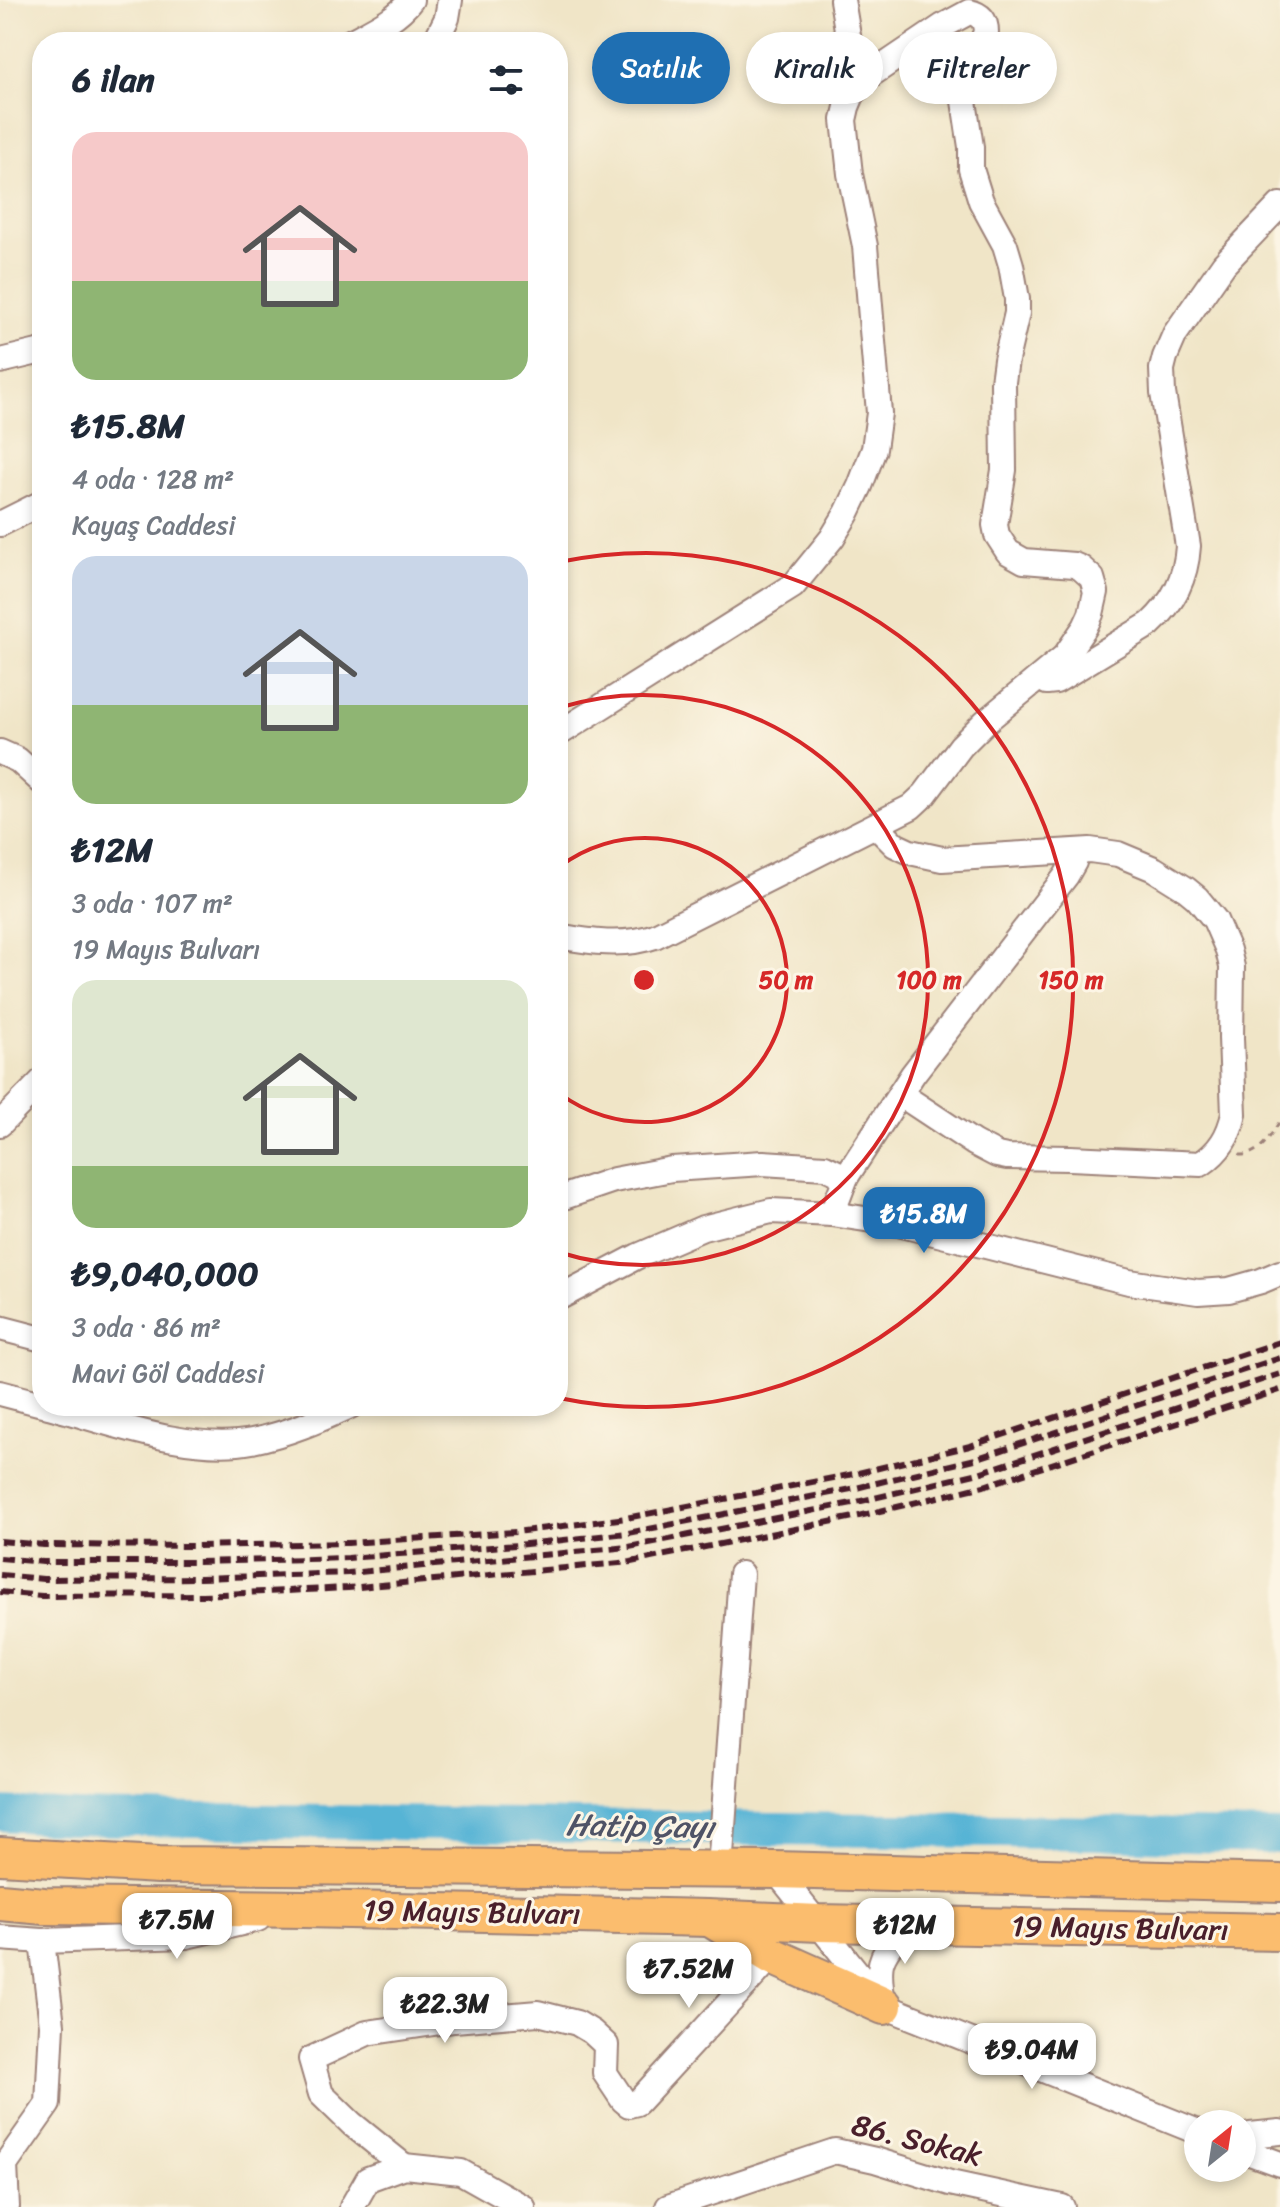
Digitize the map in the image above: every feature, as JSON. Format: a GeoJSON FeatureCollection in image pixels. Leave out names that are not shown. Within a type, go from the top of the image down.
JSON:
{"type":"FeatureCollection","features":[{"type":"Feature","properties":{"kind":"highway","name":"19 Mayıs Bulvarı"},"geometry":{"type":"LineString","coordinates":[[0,1856],[159,1865],[721,1857],[775,1870],[1280,1883]]}},
{"type":"Feature","properties":{"kind":"highway","name":"19 Mayıs Bulvarı"},"geometry":{"type":"LineString","coordinates":[[0,1902],[44,1906],[303,1909],[1280,1932]]}},
{"type":"Feature","properties":{"kind":"highway"},"geometry":{"type":"LineString","coordinates":[[708,1918],[772,1956],[884,2006]]}},
{"type":"Feature","properties":{"kind":"street"},"geometry":{"type":"LineString","coordinates":[[369,32],[406,7],[411,0]]}},
{"type":"Feature","properties":{"kind":"street"},"geometry":{"type":"LineString","coordinates":[[440,32],[447,18],[450,0]]}},
{"type":"Feature","properties":{"kind":"street"},"geometry":{"type":"LineString","coordinates":[[842,0],[847,32]]}},
{"type":"Feature","properties":{"kind":"street"},"geometry":{"type":"LineString","coordinates":[[568,937],[613,942],[642,940],[876,826],[919,801],[961,746],[985,722],[1065,656],[1091,614],[1096,592],[1092,578],[1074,565],[1024,561],[1008,552],[997,535],[995,525],[1004,470],[1003,382],[1017,299],[1005,245],[981,201],[971,169],[964,101],[967,78],[984,38],[986,25],[980,15],[969,12],[883,67]]}},
{"type":"Feature","properties":{"kind":"street"},"geometry":{"type":"LineString","coordinates":[[568,728],[793,586],[832,538],[860,486],[874,449],[879,413],[865,246],[850,174],[844,120],[849,104]]}},
{"type":"Feature","properties":{"kind":"street"},"geometry":{"type":"LineString","coordinates":[[1042,676],[1047,682],[1056,681],[1150,624],[1172,600],[1180,585],[1188,546],[1163,393],[1165,357],[1175,334],[1224,264],[1280,205]]}},
{"type":"Feature","properties":{"kind":"street"},"geometry":{"type":"LineString","coordinates":[[0,361],[32,353]]}},
{"type":"Feature","properties":{"kind":"street"},"geometry":{"type":"LineString","coordinates":[[0,524],[32,508]]}},
{"type":"Feature","properties":{"kind":"street"},"geometry":{"type":"LineString","coordinates":[[0,752],[18,760],[32,773]]}},
{"type":"Feature","properties":{"kind":"street"},"geometry":{"type":"LineString","coordinates":[[876,826],[895,845],[910,852],[942,859],[1090,850],[1118,854],[1154,869],[1197,898],[1222,933],[1232,967],[1234,1114],[1221,1146],[1201,1164],[997,1155],[900,1094]]}},
{"type":"Feature","properties":{"kind":"street"},"geometry":{"type":"LineString","coordinates":[[832,1214],[846,1177],[913,1074],[1066,876],[1077,851]]}},
{"type":"Feature","properties":{"kind":"street"},"geometry":{"type":"LineString","coordinates":[[0,1124],[32,1091]]}},
{"type":"Feature","properties":{"kind":"street"},"geometry":{"type":"LineString","coordinates":[[568,1196],[614,1180],[672,1169],[763,1163],[825,1167],[846,1177]]}},
{"type":"Feature","properties":{"kind":"street"},"geometry":{"type":"LineString","coordinates":[[568,1293],[638,1256],[703,1228],[771,1211],[832,1214],[898,1224],[1129,1282],[1171,1289],[1198,1292],[1229,1290],[1280,1273]]}},
{"type":"Feature","properties":{"kind":"street"},"geometry":{"type":"LineString","coordinates":[[0,1328],[32,1336]]}},
{"type":"Feature","properties":{"kind":"street"},"geometry":{"type":"LineString","coordinates":[[0,1393],[32,1401]]}},
{"type":"Feature","properties":{"kind":"street"},"geometry":{"type":"LineString","coordinates":[[85,1416],[201,1444],[252,1441],[293,1430],[326,1416]]}},
{"type":"Feature","properties":{"kind":"street"},"geometry":{"type":"LineString","coordinates":[[721,1857],[741,1574]]}},
{"type":"Feature","properties":{"kind":"street"},"geometry":{"type":"LineString","coordinates":[[775,1870],[884,2006],[1184,2126]]}},
{"type":"Feature","properties":{"kind":"street"},"geometry":{"type":"LineString","coordinates":[[0,1938],[42,1941],[186,1936],[303,1909]]}},
{"type":"Feature","properties":{"kind":"street"},"geometry":{"type":"LineString","coordinates":[[884,2006],[878,1972],[882,1956],[907,1923]]}},
{"type":"Feature","properties":{"kind":"street"},"geometry":{"type":"LineString","coordinates":[[7,2207],[5,2165],[48,2104],[52,2025],[42,1941]]}},
{"type":"Feature","properties":{"kind":"street"},"geometry":{"type":"LineString","coordinates":[[404,2166],[321,2094],[311,2059],[367,2033],[454,2020],[538,2013],[577,2023],[606,2045],[605,2073],[629,2105],[637,2103],[772,1956]]}},
{"type":"Feature","properties":{"kind":"street"},"geometry":{"type":"LineString","coordinates":[[1256,2134],[1280,2132]]}},
{"type":"Feature","properties":{"kind":"street","name":"86. Sokak"},"geometry":{"type":"LineString","coordinates":[[668,2207],[835,2151],[950,2183],[1062,2207]]}},
{"type":"Feature","properties":{"kind":"street"},"geometry":{"type":"LineString","coordinates":[[1256,2155],[1280,2164]]}},
{"type":"Feature","properties":{"kind":"street"},"geometry":{"type":"LineString","coordinates":[[352,2207],[368,2179],[404,2166],[461,2172],[523,2207]]}},
{"type":"Feature","properties":{"kind":"path"},"geometry":{"type":"LineString","coordinates":[[1221,1146],[1241,1156],[1253,1153],[1280,1121]]}},
{"type":"Feature","properties":{"kind":"waterway","name":"Hatip Çayı"},"geometry":{"type":"LineString","coordinates":[[0,1814],[77,1818],[1280,1837]]}},
{"type":"Feature","properties":{"kind":"railway"},"geometry":{"type":"LineString","coordinates":[[0,1541],[44,1545],[196,1546],[348,1543],[516,1532],[626,1518],[854,1474],[970,1446],[1280,1342]]}},
{"type":"Feature","properties":{"kind":"railway"},"geometry":{"type":"LineString","coordinates":[[0,1558],[43,1562],[348,1558],[628,1533],[856,1488],[975,1459],[1280,1358]]}},
{"type":"Feature","properties":{"kind":"railway"},"geometry":{"type":"LineString","coordinates":[[0,1575],[43,1579],[348,1573],[629,1547],[857,1502],[979,1473],[1280,1374]]}},
{"type":"Feature","properties":{"kind":"railway"},"geometry":{"type":"LineString","coordinates":[[0,1592],[42,1596],[202,1595],[348,1588],[631,1562],[859,1516],[984,1486],[1280,1390]]}}]}
